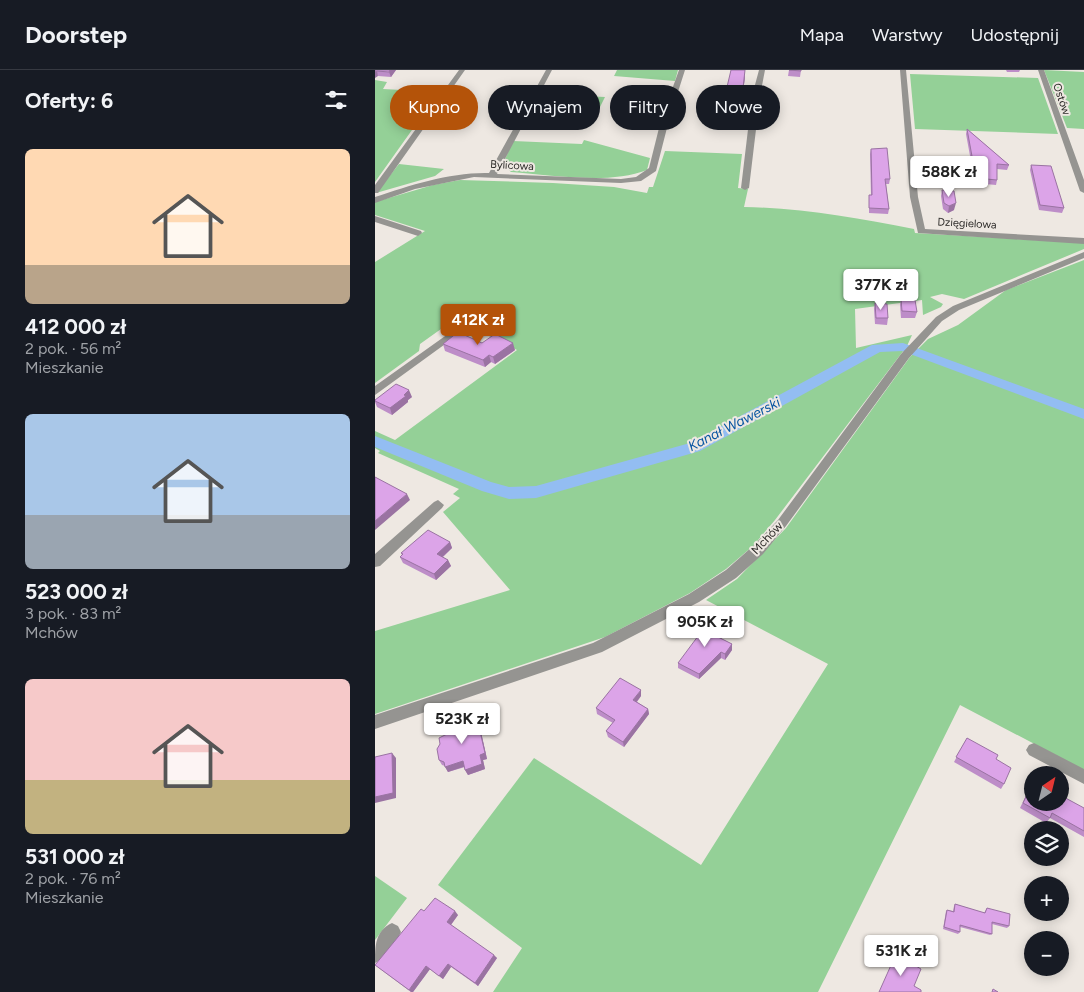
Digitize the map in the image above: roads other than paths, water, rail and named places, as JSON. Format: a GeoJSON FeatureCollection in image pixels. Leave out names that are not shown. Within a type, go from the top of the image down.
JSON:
{"type":"FeatureCollection","features":[{"type":"Feature","properties":{"kind":"street"},"geometry":{"type":"LineString","coordinates":[[375,191],[462,70]]}},
{"type":"Feature","properties":{"kind":"street"},"geometry":{"type":"LineString","coordinates":[[492,175],[549,70]]}},
{"type":"Feature","properties":{"kind":"street","name":"Bylicowa"},"geometry":{"type":"LineString","coordinates":[[375,200],[450,179],[492,175],[621,181],[638,179],[650,172],[657,162],[665,120],[682,70]]}},
{"type":"Feature","properties":{"kind":"street"},"geometry":{"type":"LineString","coordinates":[[745,188],[756,96],[762,70]]}},
{"type":"Feature","properties":{"kind":"street","name":"Dzięgielowa"},"geometry":{"type":"LineString","coordinates":[[903,70],[914,197],[921,231],[1084,240]]}},
{"type":"Feature","properties":{"kind":"street","name":"Ostów"},"geometry":{"type":"LineString","coordinates":[[1041,70],[1084,191]]}},
{"type":"Feature","properties":{"kind":"street"},"geometry":{"type":"LineString","coordinates":[[375,219],[418,233]]}},
{"type":"Feature","properties":{"kind":"street","name":"Mchów"},"geometry":{"type":"LineString","coordinates":[[375,722],[597,652],[694,598],[731,574],[758,550],[782,523],[905,356],[939,319],[956,308],[1084,255]]}},
{"type":"Feature","properties":{"kind":"street"},"geometry":{"type":"LineString","coordinates":[[375,391],[455,332]]}},
{"type":"Feature","properties":{"kind":"street"},"geometry":{"type":"LineString","coordinates":[[375,562],[439,505]]}},
{"type":"Feature","properties":{"kind":"street"},"geometry":{"type":"LineString","coordinates":[[1035,750],[1084,777]]}},
{"type":"Feature","properties":{"kind":"street"},"geometry":{"type":"LineString","coordinates":[[375,954],[392,932]]}},
{"type":"Feature","properties":{"kind":"waterway","name":"Kanał Wawerski"},"geometry":{"type":"LineString","coordinates":[[375,441],[487,487],[509,493],[536,492],[695,447],[877,348],[903,347],[1084,414]]}}]}
